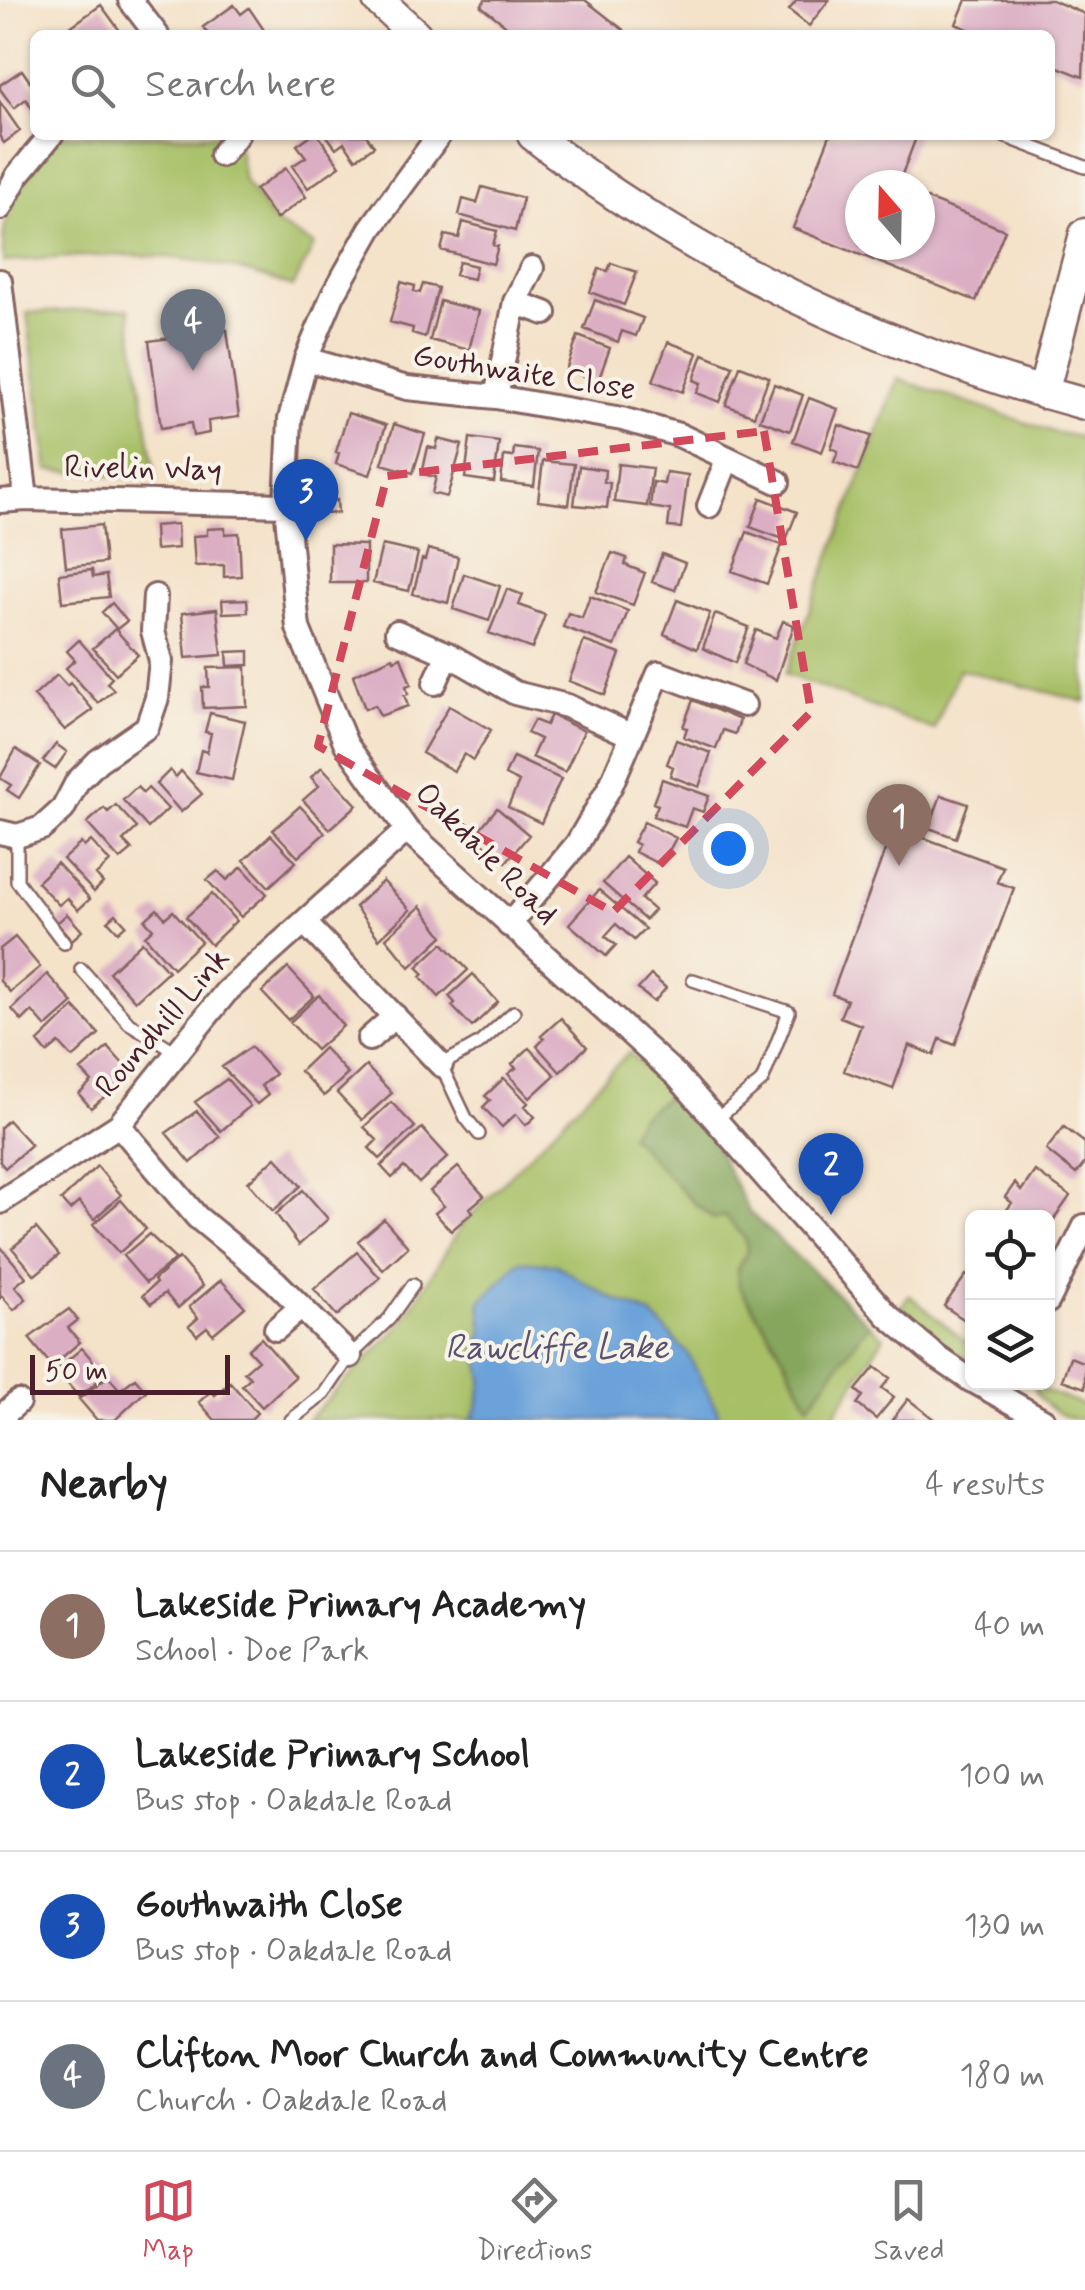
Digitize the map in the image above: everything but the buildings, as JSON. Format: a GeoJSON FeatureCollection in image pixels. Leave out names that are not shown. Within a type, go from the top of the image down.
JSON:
{"type":"FeatureCollection","features":[{"type":"Feature","properties":{"kind":"street"},"geometry":{"type":"LineString","coordinates":[[130,0],[154,30]]}},
{"type":"Feature","properties":{"kind":"street"},"geometry":{"type":"LineString","coordinates":[[378,0],[411,30]]}},
{"type":"Feature","properties":{"kind":"street"},"geometry":{"type":"LineString","coordinates":[[0,208],[16,176],[47,140]]}},
{"type":"Feature","properties":{"kind":"street","name":"Oakdale Road"},"geometry":{"type":"LineString","coordinates":[[436,140],[371,228],[332,295],[306,359],[290,419],[286,505],[298,628],[346,744],[408,830],[677,1076],[888,1316],[965,1376]]}},
{"type":"Feature","properties":{"kind":"street"},"geometry":{"type":"LineString","coordinates":[[540,140],[614,194],[710,252],[808,304],[889,338],[1085,404]]}},
{"type":"Feature","properties":{"kind":"street"},"geometry":{"type":"LineString","coordinates":[[1043,393],[1085,234]]}},
{"type":"Feature","properties":{"kind":"street"},"geometry":{"type":"LineString","coordinates":[[496,397],[516,302],[532,268]]}},
{"type":"Feature","properties":{"kind":"street"},"geometry":{"type":"LineString","coordinates":[[0,280],[26,499]]}},
{"type":"Feature","properties":{"kind":"street"},"geometry":{"type":"LineString","coordinates":[[516,302],[545,313]]}},
{"type":"Feature","properties":{"kind":"street","name":"Gouthwaite Close"},"geometry":{"type":"LineString","coordinates":[[306,359],[407,388],[496,397],[622,419],[678,435],[778,482]]}},
{"type":"Feature","properties":{"kind":"street"},"geometry":{"type":"LineString","coordinates":[[709,506],[727,460]]}},
{"type":"Feature","properties":{"kind":"street","name":"Rivelin Way"},"geometry":{"type":"LineString","coordinates":[[0,501],[286,505]]}},
{"type":"Feature","properties":{"kind":"street"},"geometry":{"type":"LineString","coordinates":[[8,834],[42,828],[63,809],[78,782],[98,761],[147,727],[157,698],[160,661],[152,630],[155,596]]}},
{"type":"Feature","properties":{"kind":"street"},"geometry":{"type":"LineString","coordinates":[[397,632],[448,654],[514,693],[567,706],[630,736]]}},
{"type":"Feature","properties":{"kind":"street"},"geometry":{"type":"LineString","coordinates":[[435,683],[448,654]]}},
{"type":"Feature","properties":{"kind":"street"},"geometry":{"type":"LineString","coordinates":[[509,925],[577,844],[610,786],[659,673],[744,705]]}},
{"type":"Feature","properties":{"kind":"street"},"geometry":{"type":"LineString","coordinates":[[147,727],[168,740]]}},
{"type":"Feature","properties":{"kind":"street","name":"Roundhill Link"},"geometry":{"type":"LineString","coordinates":[[0,1202],[119,1125],[226,992],[408,830]]}},
{"type":"Feature","properties":{"kind":"street"},"geometry":{"type":"LineString","coordinates":[[305,923],[441,1065]]}},
{"type":"Feature","properties":{"kind":"street"},"geometry":{"type":"LineString","coordinates":[[369,1038],[394,1016]]}},
{"type":"Feature","properties":{"kind":"street"},"geometry":{"type":"LineString","coordinates":[[119,1125],[198,1217],[275,1280],[350,1356]]}},
{"type":"Feature","properties":{"kind":"street"},"geometry":{"type":"LineString","coordinates":[[1049,1300],[1078,1257],[1085,1226]]}},
{"type":"Feature","properties":{"kind":"street"},"geometry":{"type":"LineString","coordinates":[[276,1329],[301,1307]]}},
{"type":"Feature","properties":{"kind":"street","name":"Oakdale Road"},"geometry":{"type":"LineString","coordinates":[[1004,1391],[1043,1420]]}},
{"type":"Feature","properties":{"kind":"street"},"geometry":{"type":"LineString","coordinates":[[0,1418],[18,1402]]}},
{"type":"Feature","properties":{"kind":"lane"},"geometry":{"type":"LineString","coordinates":[[1014,140],[1085,167]]}},
{"type":"Feature","properties":{"kind":"lane"},"geometry":{"type":"LineString","coordinates":[[8,834],[17,881],[64,943]]}},
{"type":"Feature","properties":{"kind":"lane"},"geometry":{"type":"LineString","coordinates":[[81,968],[129,1023],[176,1052]]}},
{"type":"Feature","properties":{"kind":"lane"},"geometry":{"type":"LineString","coordinates":[[694,980],[789,1012],[762,1080],[717,1119]]}},
{"type":"Feature","properties":{"kind":"lane"},"geometry":{"type":"LineString","coordinates":[[479,1134],[466,1118],[441,1065],[480,1043],[514,1012]]}},
{"type":"Feature","properties":{"kind":"lane"},"geometry":{"type":"LineString","coordinates":[[291,1420],[324,1394],[350,1356],[389,1320],[413,1285]]}},
{"type":"Feature","properties":{"kind":"highlighted area"},"geometry":{"type":"Polygon","coordinates":[[[764,431],[811,712],[613,912],[318,746],[387,476],[764,431]]]}},
{"type":"Feature","properties":{"kind":"green space"},"geometry":{"type":"Polygon","coordinates":[[[55,140],[235,140],[244,181],[274,222],[314,245],[293,287],[218,265],[150,256],[3,262],[5,222],[25,179],[55,140]]]}},
{"type":"Feature","properties":{"kind":"green space"},"geometry":{"type":"Polygon","coordinates":[[[129,308],[156,479],[48,470],[27,313],[129,308]]]}},
{"type":"Feature","properties":{"kind":"green space"},"geometry":{"type":"Polygon","coordinates":[[[898,379],[1053,432],[1085,438],[1085,702],[959,669],[934,730],[785,674],[898,379]]]}},
{"type":"Feature","properties":{"kind":"green space"},"geometry":{"type":"Polygon","coordinates":[[[629,1052],[671,1094],[641,1116],[630,1134],[694,1203],[714,1219],[725,1216],[745,1239],[747,1252],[737,1269],[739,1286],[777,1345],[808,1404],[869,1324],[884,1337],[831,1420],[719,1420],[717,1410],[652,1315],[609,1297],[480,1302],[483,1331],[477,1349],[483,1378],[472,1420],[307,1420],[400,1326],[462,1225],[629,1052]]]}},
{"type":"Feature","properties":{"kind":"green space"},"geometry":{"type":"Polygon","coordinates":[[[671,1094],[710,1136],[749,1212],[869,1324],[809,1405],[739,1286],[737,1269],[747,1252],[745,1239],[725,1216],[714,1219],[694,1203],[629,1134],[641,1116],[671,1094]]]}},
{"type":"Feature","properties":{"kind":"green space"},"geometry":{"type":"Polygon","coordinates":[[[909,1295],[965,1341],[965,1357],[952,1352],[901,1306],[909,1295]]]}},
{"type":"Feature","properties":{"kind":"green space"},"geometry":{"type":"Polygon","coordinates":[[[1035,1390],[1085,1406],[1085,1420],[1069,1418],[1041,1400],[1035,1390]]]}},
{"type":"Feature","properties":{"kind":"water","name":"Rawcliffe Lake"},"geometry":{"type":"Polygon","coordinates":[[[520,1261],[555,1264],[609,1297],[652,1315],[688,1354],[719,1420],[472,1420],[483,1379],[477,1349],[483,1331],[480,1302],[520,1261]]]}},
{"type":"Feature","properties":{"kind":"place","name":"Clifton Moor Church and Community Centre"},"geometry":{"type":"Point","coordinates":[193,371]}},
{"type":"Feature","properties":{"kind":"place","name":"Gouthwaith Close"},"geometry":{"type":"Point","coordinates":[306,541]}},
{"type":"Feature","properties":{"kind":"place","name":"Lakeside Primary Academy"},"geometry":{"type":"Point","coordinates":[899,866]}},
{"type":"Feature","properties":{"kind":"place","name":"Lakeside Primary School"},"geometry":{"type":"Point","coordinates":[831,1215]}}]}
